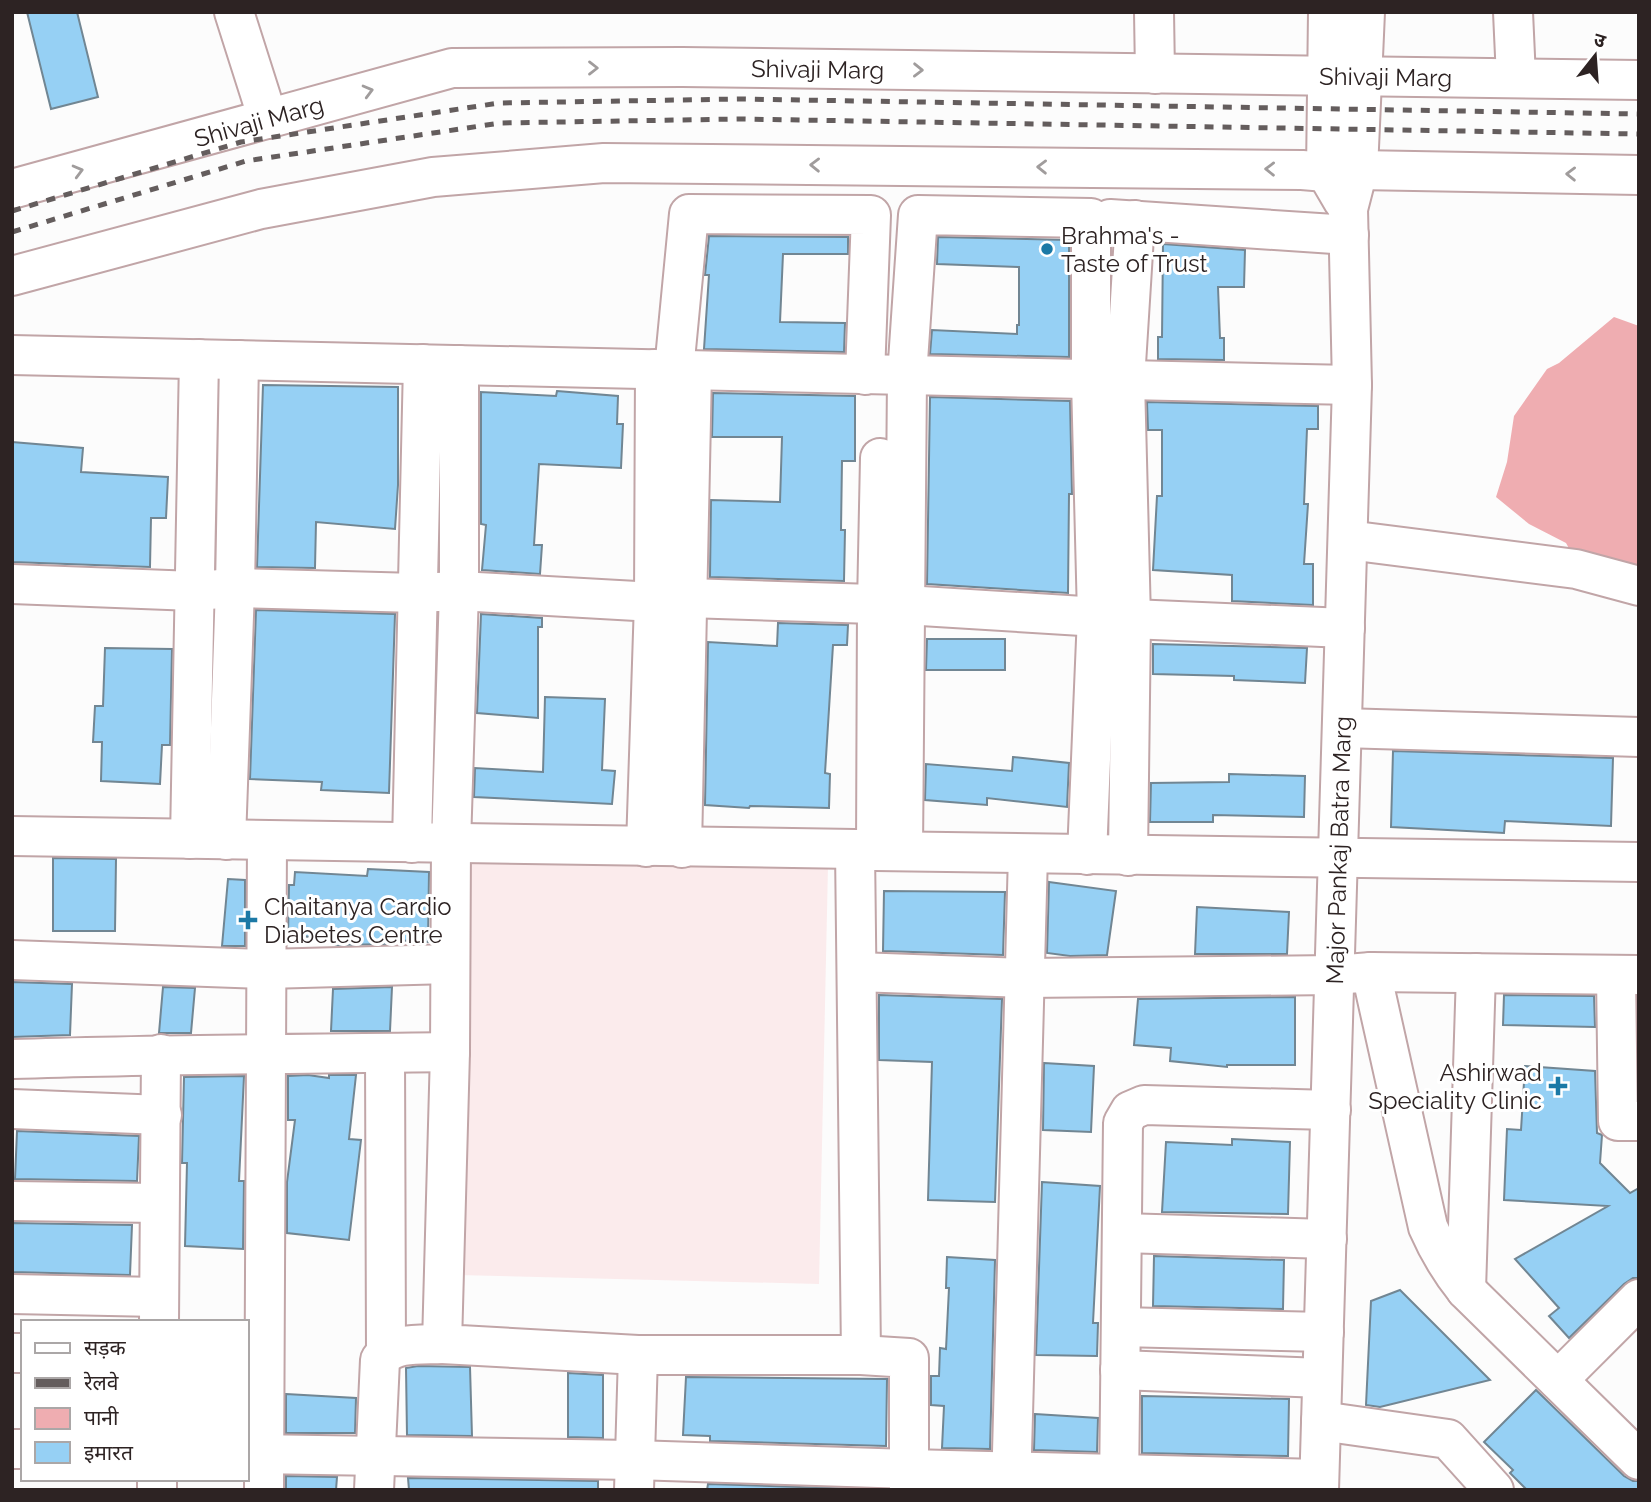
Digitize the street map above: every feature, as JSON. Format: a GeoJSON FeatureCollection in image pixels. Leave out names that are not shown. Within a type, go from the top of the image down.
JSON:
{"type":"FeatureCollection","features":[{"type":"Feature","properties":{"kind":"street"},"geometry":{"type":"LineString","coordinates":[[234,12],[268,119]]}},
{"type":"Feature","properties":{"kind":"street"},"geometry":{"type":"LineString","coordinates":[[1154,12],[1155,74]]}},
{"type":"Feature","properties":{"kind":"street"},"geometry":{"type":"LineString","coordinates":[[1328,12],[1344,76]]}},
{"type":"Feature","properties":{"kind":"street"},"geometry":{"type":"LineString","coordinates":[[1344,76],[1365,12]]}},
{"type":"Feature","properties":{"kind":"street"},"geometry":{"type":"LineString","coordinates":[[1513,12],[1516,78]]}},
{"type":"Feature","properties":{"kind":"street","name":"Shivaji Marg"},"geometry":{"type":"LineString","coordinates":[[12,189],[452,68],[682,67],[1639,80]]}},
{"type":"Feature","properties":{"kind":"street","name":"Major Pankaj Batra Marg"},"geometry":{"type":"LineString","coordinates":[[1319,1484],[1331,1110],[1352,974],[1338,859],[1352,385],[1348,222],[1342,171],[1344,76]]}},
{"type":"Feature","properties":{"kind":"street"},"geometry":{"type":"LineString","coordinates":[[12,276],[261,209],[433,177],[604,163],[1639,175]]}},
{"type":"Feature","properties":{"kind":"street"},"geometry":{"type":"LineString","coordinates":[[664,847],[674,370],[688,214],[1348,222]]}},
{"type":"Feature","properties":{"kind":"street"},"geometry":{"type":"LineString","coordinates":[[861,1355],[857,972],[878,850],[891,605],[884,375],[871,215]]}},
{"type":"Feature","properties":{"kind":"street"},"geometry":{"type":"LineString","coordinates":[[884,375],[918,215]]}},
{"type":"Feature","properties":{"kind":"street"},"geometry":{"type":"LineString","coordinates":[[1091,218],[1108,380],[1114,618],[1128,856]]}},
{"type":"Feature","properties":{"kind":"street"},"geometry":{"type":"LineString","coordinates":[[1108,380],[1135,220]]}},
{"type":"Feature","properties":{"kind":"street"},"geometry":{"type":"LineString","coordinates":[[12,355],[1352,385]]}},
{"type":"Feature","properties":{"kind":"street"},"geometry":{"type":"LineString","coordinates":[[200,359],[194,591],[208,839]]}},
{"type":"Feature","properties":{"kind":"street"},"geometry":{"type":"LineString","coordinates":[[208,839],[235,588],[239,360]]}},
{"type":"Feature","properties":{"kind":"street"},"geometry":{"type":"LineString","coordinates":[[441,364],[459,591],[451,844],[450,1052],[442,1344]]}},
{"type":"Feature","properties":{"kind":"street"},"geometry":{"type":"LineString","coordinates":[[412,843],[416,593],[441,364]]}},
{"type":"Feature","properties":{"kind":"street"},"geometry":{"type":"LineString","coordinates":[[1348,540],[1576,569],[1639,586]]}},
{"type":"Feature","properties":{"kind":"street"},"geometry":{"type":"LineString","coordinates":[[12,584],[194,591],[235,588],[416,593],[459,591],[671,600],[891,605],[1345,628]]}},
{"type":"Feature","properties":{"kind":"street"},"geometry":{"type":"LineString","coordinates":[[1087,855],[1114,618]]}},
{"type":"Feature","properties":{"kind":"street"},"geometry":{"type":"LineString","coordinates":[[1342,728],[1639,737]]}},
{"type":"Feature","properties":{"kind":"street"},"geometry":{"type":"LineString","coordinates":[[12,836],[1128,856],[1639,862]]}},
{"type":"Feature","properties":{"kind":"street"},"geometry":{"type":"LineString","coordinates":[[267,841],[259,1466],[374,1472],[1319,1484]]}},
{"type":"Feature","properties":{"kind":"street"},"geometry":{"type":"LineString","coordinates":[[1011,1481],[1028,854]]}},
{"type":"Feature","properties":{"kind":"street"},"geometry":{"type":"LineString","coordinates":[[12,960],[266,969],[450,964]]}},
{"type":"Feature","properties":{"kind":"street"},"geometry":{"type":"LineString","coordinates":[[857,972],[1024,978],[1476,973],[1627,975],[1618,1121],[1639,1121]]}},
{"type":"Feature","properties":{"kind":"street"},"geometry":{"type":"LineString","coordinates":[[1466,1290],[1476,973]]}},
{"type":"Feature","properties":{"kind":"street"},"geometry":{"type":"LineString","coordinates":[[1352,974],[1427,1227],[1448,1268],[1466,1290],[1558,1380],[1632,1441]]}},
{"type":"Feature","properties":{"kind":"street"},"geometry":{"type":"LineString","coordinates":[[12,1059],[161,1054],[450,1052]]}},
{"type":"Feature","properties":{"kind":"street"},"geometry":{"type":"LineString","coordinates":[[384,1053],[386,1352]]}},
{"type":"Feature","properties":{"kind":"street"},"geometry":{"type":"LineString","coordinates":[[12,1294],[158,1310],[161,1054]]}},
{"type":"Feature","properties":{"kind":"street"},"geometry":{"type":"LineString","coordinates":[[1119,1482],[1123,1123],[1130,1111],[1144,1105],[1331,1110]]}},
{"type":"Feature","properties":{"kind":"street"},"geometry":{"type":"LineString","coordinates":[[12,1110],[162,1115]]}},
{"type":"Feature","properties":{"kind":"street"},"geometry":{"type":"LineString","coordinates":[[12,1201],[158,1203]]}},
{"type":"Feature","properties":{"kind":"street"},"geometry":{"type":"LineString","coordinates":[[1122,1233],[1326,1240]]}},
{"type":"Feature","properties":{"kind":"street"},"geometry":{"type":"LineString","coordinates":[[1558,1380],[1639,1299]]}},
{"type":"Feature","properties":{"kind":"street"},"geometry":{"type":"LineString","coordinates":[[1121,1327],[1324,1332]]}},
{"type":"Feature","properties":{"kind":"street"},"geometry":{"type":"LineString","coordinates":[[374,1472],[380,1360],[386,1352],[396,1347],[442,1344],[638,1355],[861,1355],[909,1358],[909,1480]]}},
{"type":"Feature","properties":{"kind":"street"},"geometry":{"type":"LineString","coordinates":[[634,1475],[638,1355]]}},
{"type":"Feature","properties":{"kind":"street"},"geometry":{"type":"LineString","coordinates":[[1121,1370],[1322,1378]]}},
{"type":"Feature","properties":{"kind":"street"},"geometry":{"type":"LineString","coordinates":[[1321,1421],[1448,1439],[1494,1490]]}},
{"type":"Feature","properties":{"kind":"shaded area"},"geometry":{"type":"Polygon","coordinates":[[[466,857],[828,866],[819,1284],[457,1275],[466,857]]]}},
{"type":"Feature","properties":{"kind":"water"},"geometry":{"type":"Polygon","coordinates":[[[1614,317],[1639,326],[1639,590],[1582,572],[1566,543],[1529,524],[1496,497],[1507,462],[1514,416],[1547,369],[1559,363],[1614,317]]]}},
{"type":"Feature","properties":{"kind":"building"},"geometry":{"type":"Polygon","coordinates":[[[27,12],[77,12],[98,97],[51,109],[27,12]]]}},
{"type":"Feature","properties":{"kind":"building"},"geometry":{"type":"Polygon","coordinates":[[[709,236],[848,237],[848,254],[783,254],[780,322],[845,323],[844,352],[704,349],[709,275],[705,275],[709,236]]]}},
{"type":"Feature","properties":{"kind":"building"},"geometry":{"type":"Polygon","coordinates":[[[938,237],[1069,240],[1069,357],[930,354],[932,330],[1017,334],[1019,325],[1019,267],[937,264],[938,237]]]}},
{"type":"Feature","properties":{"kind":"building"},"geometry":{"type":"Polygon","coordinates":[[[1163,244],[1245,250],[1244,287],[1218,287],[1220,338],[1224,338],[1224,360],[1158,359],[1158,337],[1162,337],[1163,244]]]}},
{"type":"Feature","properties":{"kind":"building"},"geometry":{"type":"Polygon","coordinates":[[[263,385],[398,387],[395,529],[316,522],[315,568],[257,567],[263,385]]]}},
{"type":"Feature","properties":{"kind":"building"},"geometry":{"type":"Polygon","coordinates":[[[557,391],[618,396],[617,424],[623,424],[621,468],[539,464],[534,545],[542,545],[540,574],[482,570],[486,525],[481,524],[481,392],[556,396],[557,391]]]}},
{"type":"Feature","properties":{"kind":"building"},"geometry":{"type":"Polygon","coordinates":[[[713,393],[855,396],[855,461],[842,461],[841,530],[845,530],[844,581],[710,577],[711,500],[780,502],[782,437],[712,437],[713,393]]]}},
{"type":"Feature","properties":{"kind":"building"},"geometry":{"type":"Polygon","coordinates":[[[930,397],[1070,401],[1072,494],[1069,494],[1068,593],[927,584],[930,397]]]}},
{"type":"Feature","properties":{"kind":"building"},"geometry":{"type":"Polygon","coordinates":[[[1147,402],[1318,406],[1318,429],[1307,429],[1304,504],[1308,504],[1304,564],[1313,564],[1313,605],[1232,601],[1232,575],[1153,570],[1157,496],[1162,496],[1162,430],[1148,430],[1147,402]]]}},
{"type":"Feature","properties":{"kind":"building"},"geometry":{"type":"Polygon","coordinates":[[[12,442],[83,448],[81,472],[168,477],[166,518],[151,518],[150,567],[12,562],[12,442]]]}},
{"type":"Feature","properties":{"kind":"building"},"geometry":{"type":"Polygon","coordinates":[[[256,610],[395,614],[389,793],[321,790],[322,782],[250,779],[256,610]]]}},
{"type":"Feature","properties":{"kind":"building"},"geometry":{"type":"Polygon","coordinates":[[[481,614],[542,618],[542,627],[538,627],[538,718],[477,713],[481,614]]]}},
{"type":"Feature","properties":{"kind":"building"},"geometry":{"type":"Polygon","coordinates":[[[778,623],[848,625],[847,645],[833,645],[825,773],[830,774],[829,808],[705,805],[708,642],[777,646],[778,623]]]}},
{"type":"Feature","properties":{"kind":"building"},"geometry":{"type":"Polygon","coordinates":[[[927,639],[1005,639],[1005,670],[926,670],[927,639]]]}},
{"type":"Feature","properties":{"kind":"building"},"geometry":{"type":"Polygon","coordinates":[[[1153,644],[1307,648],[1305,683],[1234,680],[1234,676],[1153,674],[1153,644]]]}},
{"type":"Feature","properties":{"kind":"building"},"geometry":{"type":"Polygon","coordinates":[[[105,648],[172,649],[170,745],[162,745],[160,784],[101,781],[102,742],[93,742],[95,706],[103,706],[105,648]]]}},
{"type":"Feature","properties":{"kind":"building"},"geometry":{"type":"Polygon","coordinates":[[[545,697],[605,699],[602,770],[615,771],[612,804],[474,797],[475,768],[543,772],[545,697]]]}},
{"type":"Feature","properties":{"kind":"building"},"geometry":{"type":"Polygon","coordinates":[[[1393,751],[1613,758],[1611,826],[1505,821],[1504,833],[1391,827],[1393,751]]]}},
{"type":"Feature","properties":{"kind":"building"},"geometry":{"type":"Polygon","coordinates":[[[1013,757],[1069,763],[1067,807],[987,798],[987,805],[925,800],[926,764],[1012,771],[1013,757]]]}},
{"type":"Feature","properties":{"kind":"building"},"geometry":{"type":"Polygon","coordinates":[[[1229,774],[1305,776],[1304,817],[1213,815],[1213,822],[1150,822],[1151,783],[1229,782],[1229,774]]]}},
{"type":"Feature","properties":{"kind":"building"},"geometry":{"type":"Polygon","coordinates":[[[53,858],[116,859],[115,931],[53,931],[53,858]]]}},
{"type":"Feature","properties":{"kind":"building"},"geometry":{"type":"Polygon","coordinates":[[[368,869],[429,872],[428,942],[394,940],[394,944],[335,945],[335,939],[288,935],[289,885],[294,885],[295,872],[367,876],[368,869]]]}},
{"type":"Feature","properties":{"kind":"building"},"geometry":{"type":"Polygon","coordinates":[[[228,879],[245,880],[245,946],[222,946],[228,879]]]}},
{"type":"Feature","properties":{"kind":"building"},"geometry":{"type":"Polygon","coordinates":[[[1049,882],[1116,891],[1107,955],[1070,956],[1047,953],[1049,882]]]}},
{"type":"Feature","properties":{"kind":"building"},"geometry":{"type":"Polygon","coordinates":[[[884,891],[1005,892],[1003,955],[883,951],[884,891]]]}},
{"type":"Feature","properties":{"kind":"building"},"geometry":{"type":"Polygon","coordinates":[[[1197,907],[1289,912],[1287,954],[1195,954],[1197,907]]]}},
{"type":"Feature","properties":{"kind":"building"},"geometry":{"type":"Polygon","coordinates":[[[12,982],[72,984],[70,1035],[12,1037],[12,982]]]}},
{"type":"Feature","properties":{"kind":"building"},"geometry":{"type":"Polygon","coordinates":[[[163,987],[195,988],[191,1033],[159,1033],[163,987]]]}},
{"type":"Feature","properties":{"kind":"building"},"geometry":{"type":"Polygon","coordinates":[[[392,987],[390,1031],[331,1031],[333,989],[392,987]]]}},
{"type":"Feature","properties":{"kind":"building"},"geometry":{"type":"Polygon","coordinates":[[[879,995],[1002,999],[995,1202],[928,1200],[932,1062],[879,1060],[879,995]]]}},
{"type":"Feature","properties":{"kind":"building"},"geometry":{"type":"Polygon","coordinates":[[[1504,995],[1594,996],[1595,1027],[1503,1025],[1504,995]]]}},
{"type":"Feature","properties":{"kind":"building"},"geometry":{"type":"Polygon","coordinates":[[[1295,997],[1295,1065],[1227,1067],[1170,1061],[1171,1048],[1134,1045],[1138,999],[1295,997]]]}},
{"type":"Feature","properties":{"kind":"building"},"geometry":{"type":"Polygon","coordinates":[[[1044,1063],[1094,1066],[1091,1132],[1043,1130],[1044,1063]]]}},
{"type":"Feature","properties":{"kind":"building"},"geometry":{"type":"Polygon","coordinates":[[[1525,1066],[1595,1071],[1597,1133],[1602,1135],[1600,1163],[1630,1193],[1639,1188],[1639,1278],[1633,1278],[1624,1284],[1569,1338],[1549,1316],[1559,1308],[1515,1259],[1608,1206],[1504,1200],[1507,1129],[1521,1130],[1525,1066]]]}},
{"type":"Feature","properties":{"kind":"building"},"geometry":{"type":"Polygon","coordinates":[[[329,1075],[356,1075],[349,1139],[361,1140],[349,1240],[287,1233],[287,1182],[295,1120],[288,1120],[288,1076],[329,1078],[329,1075]]]}},
{"type":"Feature","properties":{"kind":"building"},"geometry":{"type":"Polygon","coordinates":[[[244,1076],[239,1181],[244,1181],[243,1249],[185,1246],[187,1163],[182,1163],[184,1077],[244,1076]]]}},
{"type":"Feature","properties":{"kind":"building"},"geometry":{"type":"Polygon","coordinates":[[[17,1131],[139,1136],[137,1181],[15,1179],[17,1131]]]}},
{"type":"Feature","properties":{"kind":"building"},"geometry":{"type":"Polygon","coordinates":[[[1232,1139],[1290,1142],[1288,1214],[1162,1212],[1166,1142],[1232,1145],[1232,1139]]]}},
{"type":"Feature","properties":{"kind":"building"},"geometry":{"type":"Polygon","coordinates":[[[1042,1182],[1100,1186],[1093,1323],[1098,1323],[1097,1356],[1036,1355],[1042,1182]]]}},
{"type":"Feature","properties":{"kind":"building"},"geometry":{"type":"Polygon","coordinates":[[[12,1223],[132,1225],[130,1275],[12,1272],[12,1223]]]}},
{"type":"Feature","properties":{"kind":"building"},"geometry":{"type":"Polygon","coordinates":[[[1154,1256],[1284,1260],[1283,1309],[1153,1306],[1154,1256]]]}},
{"type":"Feature","properties":{"kind":"building"},"geometry":{"type":"Polygon","coordinates":[[[947,1257],[995,1260],[990,1449],[942,1448],[944,1406],[931,1405],[931,1376],[939,1376],[940,1348],[946,1349],[949,1288],[946,1288],[947,1257]]]}},
{"type":"Feature","properties":{"kind":"building"},"geometry":{"type":"Polygon","coordinates":[[[1400,1290],[1490,1380],[1380,1407],[1366,1405],[1371,1301],[1400,1290]]]}},
{"type":"Feature","properties":{"kind":"building"},"geometry":{"type":"Polygon","coordinates":[[[470,1367],[472,1436],[407,1435],[406,1368],[470,1367]]]}},
{"type":"Feature","properties":{"kind":"building"},"geometry":{"type":"Polygon","coordinates":[[[568,1373],[603,1375],[603,1438],[568,1437],[568,1373]]]}},
{"type":"Feature","properties":{"kind":"building"},"geometry":{"type":"Polygon","coordinates":[[[686,1377],[887,1379],[886,1446],[710,1441],[710,1436],[683,1435],[686,1377]]]}},
{"type":"Feature","properties":{"kind":"building"},"geometry":{"type":"Polygon","coordinates":[[[1536,1390],[1624,1476],[1639,1481],[1639,1490],[1527,1490],[1510,1473],[1513,1470],[1484,1442],[1536,1390]]]}},
{"type":"Feature","properties":{"kind":"building"},"geometry":{"type":"Polygon","coordinates":[[[286,1394],[356,1398],[355,1433],[286,1433],[286,1394]]]}},
{"type":"Feature","properties":{"kind":"building"},"geometry":{"type":"Polygon","coordinates":[[[1142,1396],[1289,1399],[1288,1456],[1142,1453],[1142,1396]]]}},
{"type":"Feature","properties":{"kind":"building"},"geometry":{"type":"Polygon","coordinates":[[[1035,1414],[1098,1418],[1097,1452],[1034,1450],[1035,1414]]]}},
{"type":"Feature","properties":{"kind":"building"},"geometry":{"type":"Polygon","coordinates":[[[286,1476],[337,1477],[336,1490],[286,1490],[286,1476]]]}},
{"type":"Feature","properties":{"kind":"building"},"geometry":{"type":"Polygon","coordinates":[[[408,1478],[598,1481],[598,1490],[409,1490],[408,1478]]]}},
{"type":"Feature","properties":{"kind":"building"},"geometry":{"type":"Polygon","coordinates":[[[708,1484],[858,1489],[858,1490],[707,1490],[708,1484]]]}},
{"type":"Feature","properties":{"kind":"railway"},"geometry":{"type":"LineString","coordinates":[[12,211],[241,142],[499,103],[740,99],[1639,114]]}},
{"type":"Feature","properties":{"kind":"railway"},"geometry":{"type":"LineString","coordinates":[[12,232],[246,161],[500,123],[741,119],[1639,134]]}},
{"type":"Feature","properties":{"kind":"place","name":"Brahma's - Taste of Trust"},"geometry":{"type":"Point","coordinates":[1047,249]}},
{"type":"Feature","properties":{"kind":"place","name":"Chaitanya Cardio Diabetes Centre"},"geometry":{"type":"Point","coordinates":[248,920]}},
{"type":"Feature","properties":{"kind":"place","name":"Ashirwad Speciality Clinic"},"geometry":{"type":"Point","coordinates":[1558,1086]}}]}
